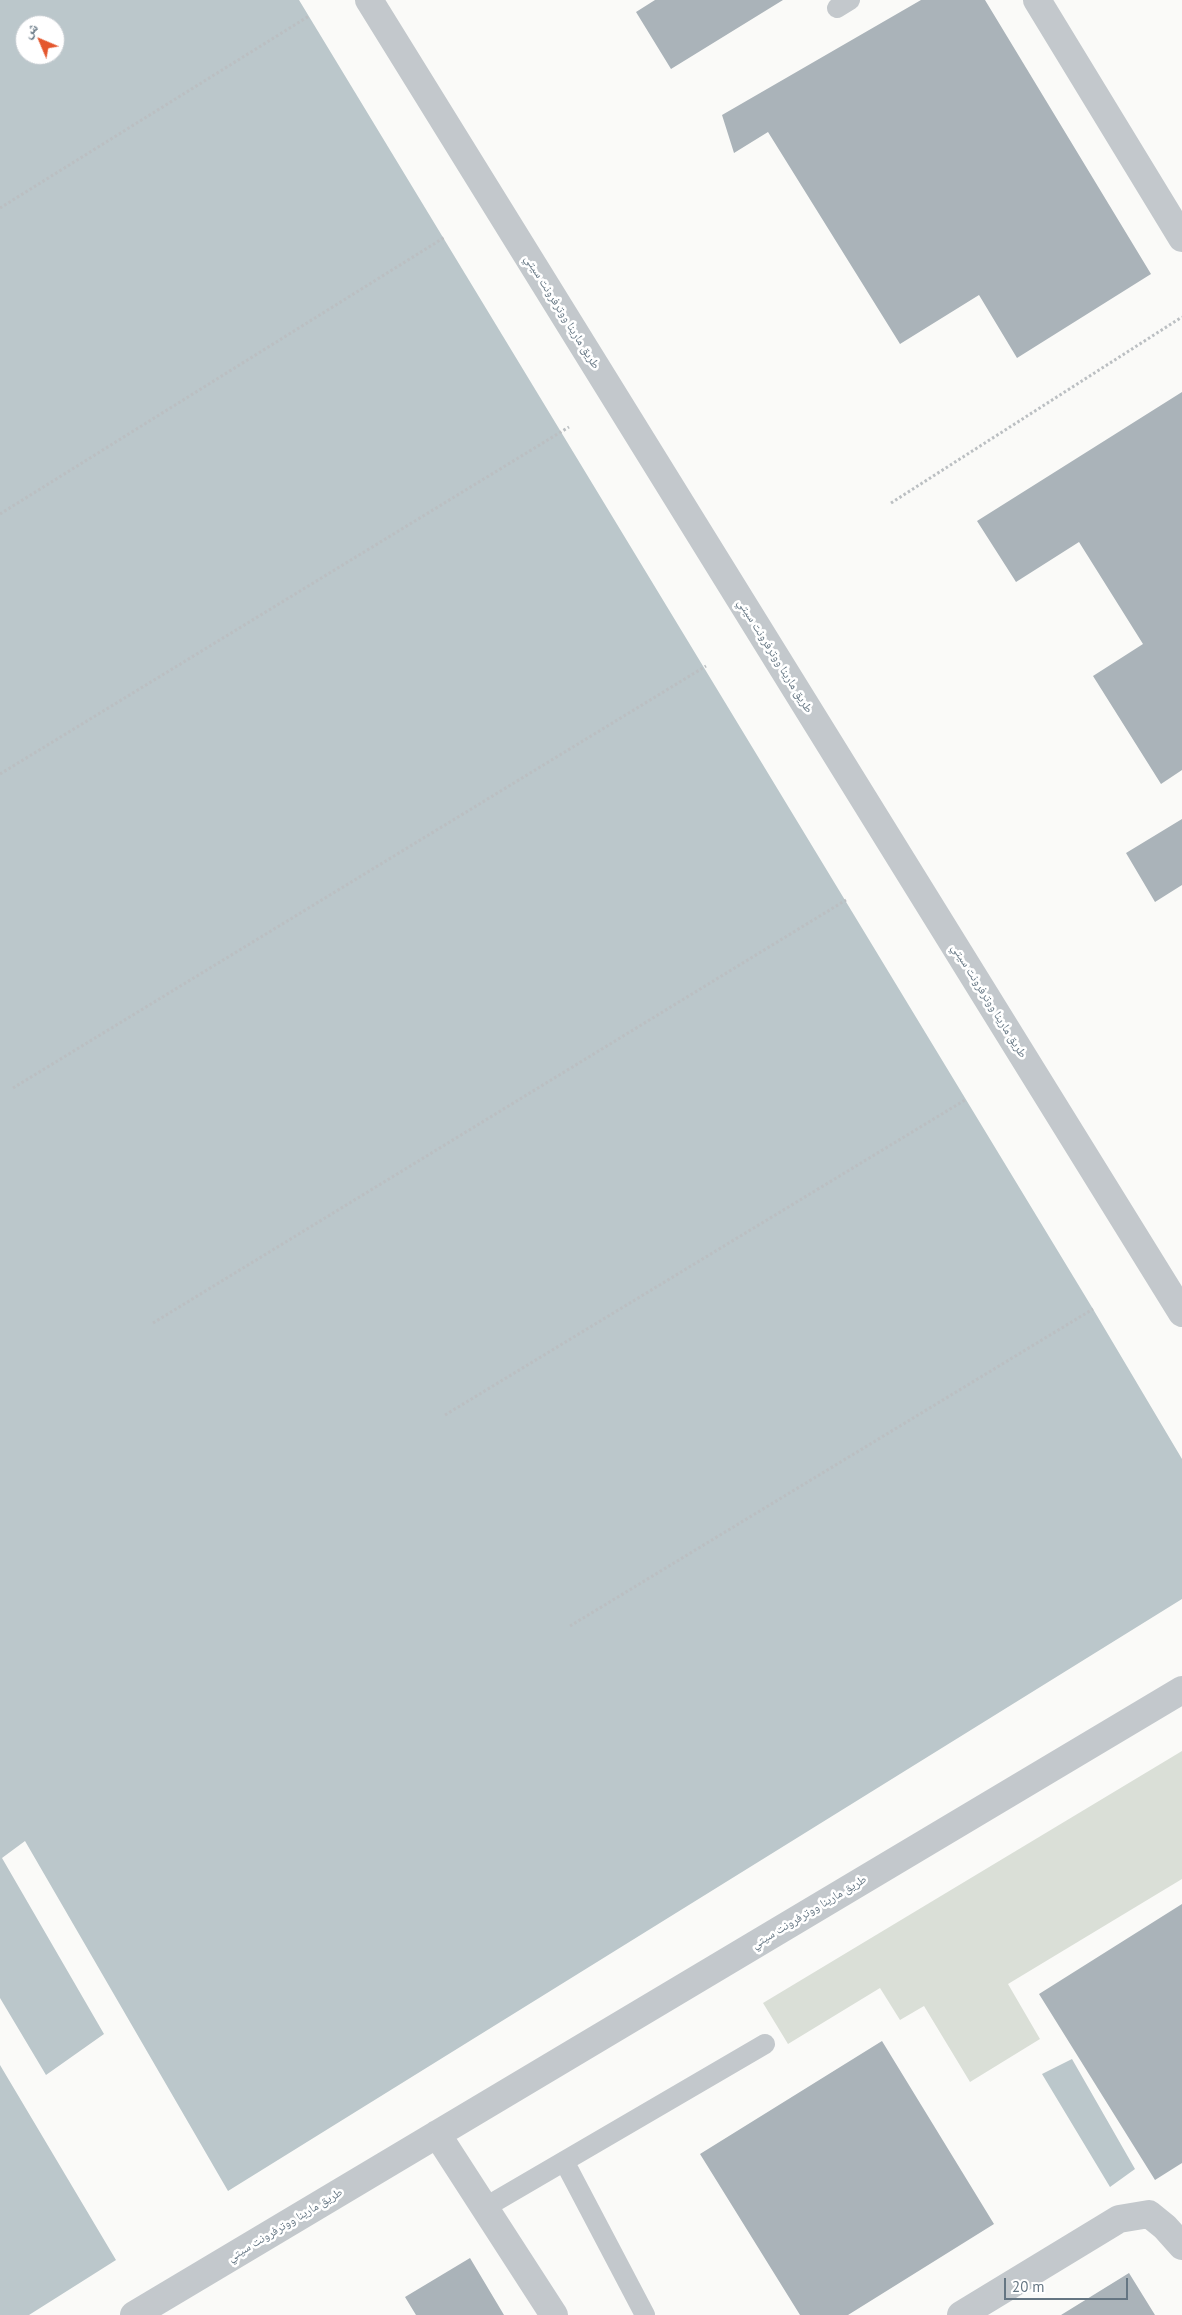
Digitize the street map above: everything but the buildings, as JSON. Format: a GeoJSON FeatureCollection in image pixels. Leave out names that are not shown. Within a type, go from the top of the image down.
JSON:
{"type":"FeatureCollection","features":[{"type":"Feature","properties":{"kind":"street","name":"طريق مارينا ووترفرونت سيتي"},"geometry":{"type":"LineString","coordinates":[[369,0],[1182,1313]]}},
{"type":"Feature","properties":{"kind":"street"},"geometry":{"type":"LineString","coordinates":[[1037,0],[1182,238]]}},
{"type":"Feature","properties":{"kind":"street","name":"طريق مارينا ووترفرونت سيتي"},"geometry":{"type":"LineString","coordinates":[[134,2315],[1182,1690]]}},
{"type":"Feature","properties":{"kind":"street"},"geometry":{"type":"LineString","coordinates":[[437,2134],[554,2315]]}},
{"type":"Feature","properties":{"kind":"street"},"geometry":{"type":"LineString","coordinates":[[961,2315],[1119,2219],[1149,2214],[1165,2227],[1182,2246]]}},
{"type":"Feature","properties":{"kind":"lane"},"geometry":{"type":"LineString","coordinates":[[484,2208],[765,2044]]}},
{"type":"Feature","properties":{"kind":"lane"},"geometry":{"type":"LineString","coordinates":[[564,2161],[645,2315]]}},
{"type":"Feature","properties":{"kind":"path"},"geometry":{"type":"LineString","coordinates":[[0,208],[309,16]]}},
{"type":"Feature","properties":{"kind":"path"},"geometry":{"type":"LineString","coordinates":[[0,514],[445,237]]}},
{"type":"Feature","properties":{"kind":"path"},"geometry":{"type":"LineString","coordinates":[[891,503],[1182,318]]}},
{"type":"Feature","properties":{"kind":"path"},"geometry":{"type":"LineString","coordinates":[[0,774],[569,427]]}},
{"type":"Feature","properties":{"kind":"path"},"geometry":{"type":"LineString","coordinates":[[13,1088],[706,666]]}},
{"type":"Feature","properties":{"kind":"path"},"geometry":{"type":"LineString","coordinates":[[153,1323],[846,900]]}},
{"type":"Feature","properties":{"kind":"path"},"geometry":{"type":"LineString","coordinates":[[445,1415],[965,1100]]}},
{"type":"Feature","properties":{"kind":"path"},"geometry":{"type":"LineString","coordinates":[[570,1626],[1093,1309]]}},
{"type":"Feature","properties":{"kind":"shaded area"},"geometry":{"type":"Polygon","coordinates":[[[0,0],[299,0],[1093,1309],[1182,1459],[1182,1599],[228,2191],[25,1841],[2,1858],[104,2034],[46,2075],[0,1998],[0,0]]]}},
{"type":"Feature","properties":{"kind":"shaded area"},"geometry":{"type":"Polygon","coordinates":[[[1182,1751],[1182,1879],[1008,1984],[1040,2039],[970,2082],[924,2006],[900,2020],[880,1988],[788,2044],[763,2003],[1182,1751]]]}},
{"type":"Feature","properties":{"kind":"shaded area"},"geometry":{"type":"Polygon","coordinates":[[[1072,2059],[1135,2169],[1110,2187],[1042,2074],[1072,2059]]]}},
{"type":"Feature","properties":{"kind":"shaded area"},"geometry":{"type":"Polygon","coordinates":[[[0,2065],[116,2260],[29,2315],[0,2315],[0,2065]]]}}]}
